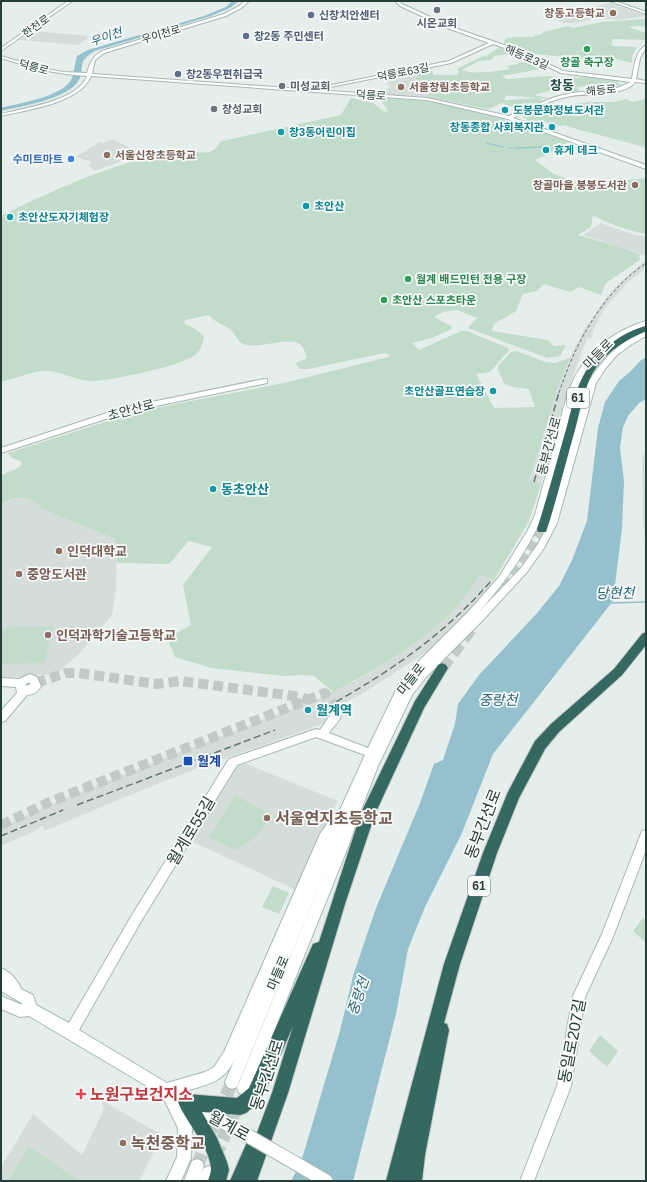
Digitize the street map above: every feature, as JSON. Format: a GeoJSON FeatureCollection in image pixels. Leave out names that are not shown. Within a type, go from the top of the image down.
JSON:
{"type":"FeatureCollection","features":[{"type":"Feature","properties":{"kind":"highway","name":"동부간선로"},"geometry":{"type":"LineString","coordinates":[[542,529],[553,495],[583,385],[595,364],[614,345],[626,337],[646,328]]}},
{"type":"Feature","properties":{"kind":"highway"},"geometry":{"type":"LineString","coordinates":[[578,400],[580,381],[598,351]]}},
{"type":"Feature","properties":{"kind":"highway","name":"동부간선로"},"geometry":{"type":"LineString","coordinates":[[395,1181],[452,964],[502,820],[527,767],[540,745],[555,728],[618,672],[646,637]]}},
{"type":"Feature","properties":{"kind":"highway","name":"동부간선로"},"geometry":{"type":"LineString","coordinates":[[248,1181],[272,1118],[338,904],[368,813],[418,705],[442,668]]}},
{"type":"Feature","properties":{"kind":"highway"},"geometry":{"type":"LineString","coordinates":[[186,1102],[240,1108],[255,1094],[338,904]]}},
{"type":"Feature","properties":{"kind":"highway"},"geometry":{"type":"LineString","coordinates":[[413,1181],[416,1155],[449,997],[452,964]]}},
{"type":"Feature","properties":{"kind":"highway"},"geometry":{"type":"LineString","coordinates":[[239,1181],[265,1118],[300,1013],[311,994]]}},
{"type":"Feature","properties":{"kind":"highway"},"geometry":{"type":"LineString","coordinates":[[186,1102],[211,1144],[218,1163],[220,1171],[207,1175]]}},
{"type":"Feature","properties":{"kind":"main road","name":"한천로"},"geometry":{"type":"LineString","coordinates":[[2,50],[70,1]]}},
{"type":"Feature","properties":{"kind":"main road","name":"우이천로"},"geometry":{"type":"LineString","coordinates":[[1,115],[56,101],[83,86],[94,58],[103,52],[225,15],[240,7],[247,1]]}},
{"type":"Feature","properties":{"kind":"main road","name":"해등로3길"},"geometry":{"type":"LineString","coordinates":[[397,1],[401,5],[448,27],[520,52],[562,72],[646,82]]}},
{"type":"Feature","properties":{"kind":"main road"},"geometry":{"type":"LineString","coordinates":[[612,1],[646,13]]}},
{"type":"Feature","properties":{"kind":"main road","name":"덕릉로63길"},"geometry":{"type":"LineString","coordinates":[[323,90],[446,63],[492,43]]}},
{"type":"Feature","properties":{"kind":"main road","name":"해등로"},"geometry":{"type":"LineString","coordinates":[[509,118],[555,98],[624,87],[633,83],[637,59],[640,51],[646,46]]}},
{"type":"Feature","properties":{"kind":"main road","name":"덕릉로"},"geometry":{"type":"LineString","coordinates":[[1,59],[53,72],[68,74],[311,91],[323,90],[426,100],[509,118],[646,167]]}},
{"type":"Feature","properties":{"kind":"main road","name":"마들로"},"geometry":{"type":"LineString","coordinates":[[244,1088],[397,697],[409,678],[488,595],[513,563],[532,531],[539,515],[576,380],[583,368],[598,351],[616,336],[646,323]]}},
{"type":"Feature","properties":{"kind":"main road","name":"마들로"},"geometry":{"type":"LineString","coordinates":[[232,1082],[347,805],[402,702],[417,681],[510,585],[541,546],[555,517],[592,383],[602,366],[614,354],[623,346],[646,334]]}},
{"type":"Feature","properties":{"kind":"main road","name":"초안산로"},"geometry":{"type":"LineString","coordinates":[[1,451],[125,410],[264,381]]}},
{"type":"Feature","properties":{"kind":"main road"},"geometry":{"type":"LineString","coordinates":[[1,682],[23,687],[1,718]]}},
{"type":"Feature","properties":{"kind":"main road"},"geometry":{"type":"LineString","coordinates":[[322,736],[336,715],[337,710]]}},
{"type":"Feature","properties":{"kind":"main road","name":"월계로55길"},"geometry":{"type":"LineString","coordinates":[[71,1032],[136,919],[233,762],[316,733],[375,754]]}},
{"type":"Feature","properties":{"kind":"main road"},"geometry":{"type":"LineString","coordinates":[[173,1181],[184,1158],[185,1127],[167,1090],[207,1078],[219,1072],[229,1057],[324,838],[347,805]]}},
{"type":"Feature","properties":{"kind":"main road","name":"동일로207길"},"geometry":{"type":"LineString","coordinates":[[528,1181],[564,1086],[579,996],[607,937],[646,835]]}},
{"type":"Feature","properties":{"kind":"main road"},"geometry":{"type":"LineString","coordinates":[[1,974],[20,994]]}},
{"type":"Feature","properties":{"kind":"main road","name":"월계로"},"geometry":{"type":"LineString","coordinates":[[1,984],[28,1000],[30,1009]]}},
{"type":"Feature","properties":{"kind":"main road","name":"월계로"},"geometry":{"type":"LineString","coordinates":[[3,1004],[20,1011],[30,1009],[71,1032],[186,1102],[326,1181]]}},
{"type":"Feature","properties":{"kind":"main road"},"geometry":{"type":"LineString","coordinates":[[191,1181],[207,1175]]}},
{"type":"Feature","properties":{"kind":"shaded area","name":"창동고등학교"},"geometry":{"type":"Polygon","coordinates":[[[611,3],[646,16],[621,20],[599,18],[575,23],[564,23],[548,17],[611,3]]]}},
{"type":"Feature","properties":{"kind":"shaded area"},"geometry":{"type":"Polygon","coordinates":[[[33,31],[90,36],[78,45],[20,40],[33,31]]]}},
{"type":"Feature","properties":{"kind":"shaded area","name":"서울창림초등학교"},"geometry":{"type":"Polygon","coordinates":[[[402,74],[417,75],[413,89],[430,90],[427,97],[384,94],[390,85],[386,84],[391,78],[388,77],[402,74]]]}},
{"type":"Feature","properties":{"kind":"shaded area","name":"서울신창초등학교"},"geometry":{"type":"Polygon","coordinates":[[[113,139],[141,154],[95,171],[88,166],[92,162],[76,157],[99,142],[103,143],[113,139]]]}},
{"type":"Feature","properties":{"kind":"shaded area"},"geometry":{"type":"Polygon","coordinates":[[[601,223],[635,235],[646,236],[646,253],[644,255],[583,235],[601,223]]]}},
{"type":"Feature","properties":{"kind":"shaded area"},"geometry":{"type":"Polygon","coordinates":[[[646,260],[646,268],[627,283],[605,308],[593,330],[592,338],[587,338],[569,387],[541,484],[529,482],[559,384],[572,353],[584,330],[605,299],[617,285],[646,260]]]}},
{"type":"Feature","properties":{"kind":"shaded area"},"geometry":{"type":"Polygon","coordinates":[[[646,450],[646,552],[643,521],[642,459],[646,450]]]}},
{"type":"Feature","properties":{"kind":"shaded area","name":"인덕대학교"},"geometry":{"type":"Polygon","coordinates":[[[21,497],[34,500],[42,509],[117,539],[116,588],[112,615],[80,653],[56,674],[1,678],[1,504],[21,497]]]}},
{"type":"Feature","properties":{"kind":"shaded area"},"geometry":{"type":"Polygon","coordinates":[[[480,575],[494,580],[458,623],[424,654],[360,695],[333,709],[323,724],[203,766],[44,831],[42,825],[37,830],[1,846],[1,828],[35,811],[162,759],[318,699],[353,682],[408,647],[458,605],[480,575]]]}},
{"type":"Feature","properties":{"kind":"shaded area","name":"서울연지초등학교"},"geometry":{"type":"Polygon","coordinates":[[[244,763],[338,801],[320,835],[296,890],[191,841],[237,765],[244,763]]]}},
{"type":"Feature","properties":{"kind":"shaded area","name":"녹천중학교"},"geometry":{"type":"Polygon","coordinates":[[[101,1100],[162,1135],[139,1181],[1,1181],[1,1167],[33,1114],[82,1155],[104,1109],[101,1100]]]}},
{"type":"Feature","properties":{"kind":"green space"},"geometry":{"type":"Polygon","coordinates":[[[646,19],[646,27],[628,27],[646,33],[646,40],[612,39],[612,46],[637,47],[632,56],[632,63],[615,59],[587,57],[585,59],[525,53],[502,45],[504,44],[505,39],[535,37],[533,36],[568,26],[573,28],[601,22],[646,19]]]}},
{"type":"Feature","properties":{"kind":"green space"},"geometry":{"type":"Polygon","coordinates":[[[500,47],[515,53],[495,56],[491,60],[479,61],[462,70],[472,72],[492,72],[510,69],[507,66],[518,64],[519,62],[530,63],[547,68],[502,76],[507,79],[549,76],[564,78],[592,77],[616,80],[621,85],[613,86],[614,88],[601,90],[582,87],[577,88],[580,91],[571,92],[570,90],[554,89],[534,95],[550,98],[537,98],[544,100],[521,110],[502,103],[488,109],[427,97],[430,90],[413,89],[417,75],[416,73],[432,71],[434,75],[457,75],[459,71],[457,69],[483,56],[486,56],[500,47]],[[505,96],[506,98],[503,100],[508,100],[536,98],[505,96]]]}},
{"type":"Feature","properties":{"kind":"green space"},"geometry":{"type":"Polygon","coordinates":[[[646,97],[646,148],[564,125],[555,125],[539,120],[528,121],[522,115],[549,102],[562,106],[589,102],[615,102],[626,99],[632,102],[642,100],[646,97]]]}},
{"type":"Feature","properties":{"kind":"green space"},"geometry":{"type":"Polygon","coordinates":[[[351,98],[373,103],[384,112],[388,111],[382,102],[382,98],[426,101],[456,106],[505,120],[568,142],[535,160],[554,174],[586,186],[621,178],[627,180],[646,178],[646,234],[619,227],[593,215],[591,227],[578,235],[620,247],[641,255],[639,257],[640,260],[606,283],[601,295],[579,287],[570,292],[544,284],[537,291],[523,294],[516,311],[494,324],[492,331],[548,340],[554,346],[566,345],[560,356],[548,358],[468,328],[477,318],[457,310],[443,312],[434,317],[451,326],[452,328],[450,330],[431,338],[412,343],[419,350],[461,331],[467,331],[508,348],[509,350],[490,372],[476,374],[494,408],[535,407],[529,389],[512,387],[504,383],[498,370],[498,366],[511,352],[517,351],[545,362],[555,363],[570,358],[559,384],[529,481],[541,484],[529,521],[494,580],[480,575],[458,605],[432,630],[383,664],[333,692],[314,676],[284,676],[212,668],[175,657],[167,638],[191,625],[183,585],[212,547],[189,541],[169,564],[117,563],[116,539],[42,509],[28,499],[18,498],[1,504],[1,475],[18,468],[22,464],[21,461],[12,458],[8,453],[124,416],[165,406],[284,383],[391,355],[385,353],[308,369],[299,369],[296,363],[307,358],[302,346],[298,343],[291,341],[258,345],[244,344],[230,329],[217,322],[209,315],[185,320],[184,323],[204,336],[203,341],[200,349],[195,355],[175,364],[98,381],[77,379],[60,373],[42,371],[1,382],[1,216],[77,181],[130,162],[177,151],[212,151],[222,141],[341,115],[351,98]]]}},
{"type":"Feature","properties":{"kind":"green space"},"geometry":{"type":"Polygon","coordinates":[[[53,626],[45,663],[1,664],[1,628],[53,626]]]}},
{"type":"Feature","properties":{"kind":"green space"},"geometry":{"type":"Polygon","coordinates":[[[235,795],[268,813],[263,827],[257,836],[235,850],[209,837],[235,795]]]}},
{"type":"Feature","properties":{"kind":"green space"},"geometry":{"type":"Polygon","coordinates":[[[273,886],[289,893],[279,914],[262,907],[273,886]]]}},
{"type":"Feature","properties":{"kind":"green space"},"geometry":{"type":"Polygon","coordinates":[[[643,918],[646,921],[646,943],[633,931],[643,918]]]}},
{"type":"Feature","properties":{"kind":"green space"},"geometry":{"type":"Polygon","coordinates":[[[600,1035],[618,1051],[607,1067],[589,1051],[600,1035]]]}},
{"type":"Feature","properties":{"kind":"green space"},"geometry":{"type":"Polygon","coordinates":[[[29,1146],[79,1181],[8,1181],[29,1146]]]}},
{"type":"Feature","properties":{"kind":"water","name":"우이천"},"geometry":{"type":"Polygon","coordinates":[[[232,1],[239,1],[230,8],[211,16],[95,51],[84,59],[82,63],[81,75],[76,84],[70,90],[41,102],[1,111],[1,108],[51,95],[60,90],[67,85],[72,78],[77,56],[88,50],[204,16],[226,7],[232,1]]]}},
{"type":"Feature","properties":{"kind":"water","name":"중랑천"},"geometry":{"type":"Polygon","coordinates":[[[646,357],[646,399],[639,403],[628,416],[623,427],[620,448],[624,481],[622,529],[613,601],[493,754],[462,833],[425,907],[408,949],[396,1014],[353,1181],[291,1181],[301,1162],[340,1031],[353,976],[376,908],[420,803],[434,764],[443,760],[455,724],[458,704],[479,675],[538,612],[559,586],[572,560],[587,521],[598,428],[605,402],[619,381],[646,357]]]}},
{"type":"Feature","properties":{"kind":"waterway"},"geometry":{"type":"LineString","coordinates":[[486,143],[503,147]]}},
{"type":"Feature","properties":{"kind":"waterway"},"geometry":{"type":"LineString","coordinates":[[516,148],[546,147]]}},
{"type":"Feature","properties":{"kind":"waterway","name":"당현천"},"geometry":{"type":"LineString","coordinates":[[612,603],[646,602]]}},
{"type":"Feature","properties":{"kind":"tunnel"},"geometry":{"type":"LineString","coordinates":[[505,588],[528,555],[542,529]]}},
{"type":"Feature","properties":{"kind":"tunnel"},"geometry":{"type":"LineString","coordinates":[[442,668],[471,629]]}},
{"type":"Feature","properties":{"kind":"tunnel"},"geometry":{"type":"LineString","coordinates":[[36,683],[66,673],[78,673],[157,684],[180,681],[301,697],[308,700]]}},
{"type":"Feature","properties":{"kind":"tunnel"},"geometry":{"type":"LineString","coordinates":[[308,700],[325,693],[337,710]]}},
{"type":"Feature","properties":{"kind":"tunnel"},"geometry":{"type":"LineString","coordinates":[[1,825],[52,801],[308,700]]}},
{"type":"Feature","properties":{"kind":"tunnel"},"geometry":{"type":"LineString","coordinates":[[197,1166],[232,1082]]}},
{"type":"Feature","properties":{"kind":"tunnel"},"geometry":{"type":"LineString","coordinates":[[215,1157],[238,1104]]}},
{"type":"Feature","properties":{"kind":"railway"},"geometry":{"type":"LineString","coordinates":[[559,393],[576,349],[591,322],[620,285],[646,263]]}},
{"type":"Feature","properties":{"kind":"railway"},"geometry":{"type":"LineString","coordinates":[[534,482],[559,392]]}},
{"type":"Feature","properties":{"kind":"railway"},"geometry":{"type":"LineString","coordinates":[[318,712],[389,670],[432,638],[472,602],[491,581]]}},
{"type":"Feature","properties":{"kind":"railway"},"geometry":{"type":"LineString","coordinates":[[77,805],[275,730]]}},
{"type":"Feature","properties":{"kind":"railway"},"geometry":{"type":"LineString","coordinates":[[1,836],[63,810]]}},
{"type":"Feature","properties":{"kind":"place","name":"시온교회"},"geometry":{"type":"Point","coordinates":[437,10]}},
{"type":"Feature","properties":{"kind":"place","name":"창동고등학교"},"geometry":{"type":"Point","coordinates":[613,13]}},
{"type":"Feature","properties":{"kind":"place","name":"신창치안센터"},"geometry":{"type":"Point","coordinates":[311,15]}},
{"type":"Feature","properties":{"kind":"place","name":"창2동 주민센터"},"geometry":{"type":"Point","coordinates":[246,36]}},
{"type":"Feature","properties":{"kind":"place","name":"창골 축구장"},"geometry":{"type":"Point","coordinates":[587,49]}},
{"type":"Feature","properties":{"kind":"place","name":"창2동우편취급국"},"geometry":{"type":"Point","coordinates":[178,74]}},
{"type":"Feature","properties":{"kind":"place","name":"미성교회"},"geometry":{"type":"Point","coordinates":[282,86]}},
{"type":"Feature","properties":{"kind":"place","name":"서울창림초등학교"},"geometry":{"type":"Point","coordinates":[401,87]}},
{"type":"Feature","properties":{"kind":"place","name":"창성교회"},"geometry":{"type":"Point","coordinates":[214,109]}},
{"type":"Feature","properties":{"kind":"place","name":"도봉문화정보도서관"},"geometry":{"type":"Point","coordinates":[505,110]}},
{"type":"Feature","properties":{"kind":"place","name":"창동종합 사회복지관"},"geometry":{"type":"Point","coordinates":[552,127]}},
{"type":"Feature","properties":{"kind":"place","name":"창3동어린이집"},"geometry":{"type":"Point","coordinates":[281,132]}},
{"type":"Feature","properties":{"kind":"place","name":"휴게 데크"},"geometry":{"type":"Point","coordinates":[546,150]}},
{"type":"Feature","properties":{"kind":"place","name":"서울신창초등학교"},"geometry":{"type":"Point","coordinates":[107,155]}},
{"type":"Feature","properties":{"kind":"place","name":"수미트마트"},"geometry":{"type":"Point","coordinates":[71,159]}},
{"type":"Feature","properties":{"kind":"place","name":"창골마을 붕붕도서관"},"geometry":{"type":"Point","coordinates":[635,185]}},
{"type":"Feature","properties":{"kind":"place","name":"초안산"},"geometry":{"type":"Point","coordinates":[306,206]}},
{"type":"Feature","properties":{"kind":"place","name":"초안산도자기체험장"},"geometry":{"type":"Point","coordinates":[10,217]}},
{"type":"Feature","properties":{"kind":"place","name":"월계 배드민턴 전용 구장"},"geometry":{"type":"Point","coordinates":[408,279]}},
{"type":"Feature","properties":{"kind":"place","name":"초안산 스포츠타운"},"geometry":{"type":"Point","coordinates":[384,300]}},
{"type":"Feature","properties":{"kind":"place","name":"초안산골프연습장"},"geometry":{"type":"Point","coordinates":[493,391]}},
{"type":"Feature","properties":{"kind":"place","name":"동초안산"},"geometry":{"type":"Point","coordinates":[213,489]}},
{"type":"Feature","properties":{"kind":"place","name":"인덕대학교"},"geometry":{"type":"Point","coordinates":[59,551]}},
{"type":"Feature","properties":{"kind":"place","name":"중앙도서관"},"geometry":{"type":"Point","coordinates":[19,574]}},
{"type":"Feature","properties":{"kind":"place","name":"인덕과학기술고등학교"},"geometry":{"type":"Point","coordinates":[48,635]}},
{"type":"Feature","properties":{"kind":"place","name":"월계역"},"geometry":{"type":"Point","coordinates":[308,710]}},
{"type":"Feature","properties":{"kind":"place","name":"월계"},"geometry":{"type":"Point","coordinates":[188,761]}},
{"type":"Feature","properties":{"kind":"place","name":"서울연지초등학교"},"geometry":{"type":"Point","coordinates":[267,818]}},
{"type":"Feature","properties":{"kind":"place","name":"노원구보건지소"},"geometry":{"type":"Point","coordinates":[81,1094]}},
{"type":"Feature","properties":{"kind":"place","name":"녹천중학교"},"geometry":{"type":"Point","coordinates":[123,1143]}},
{"type":"Feature","properties":{"kind":"district","name":"창동"},"geometry":{"type":"Point","coordinates":[562,85]}}]}
